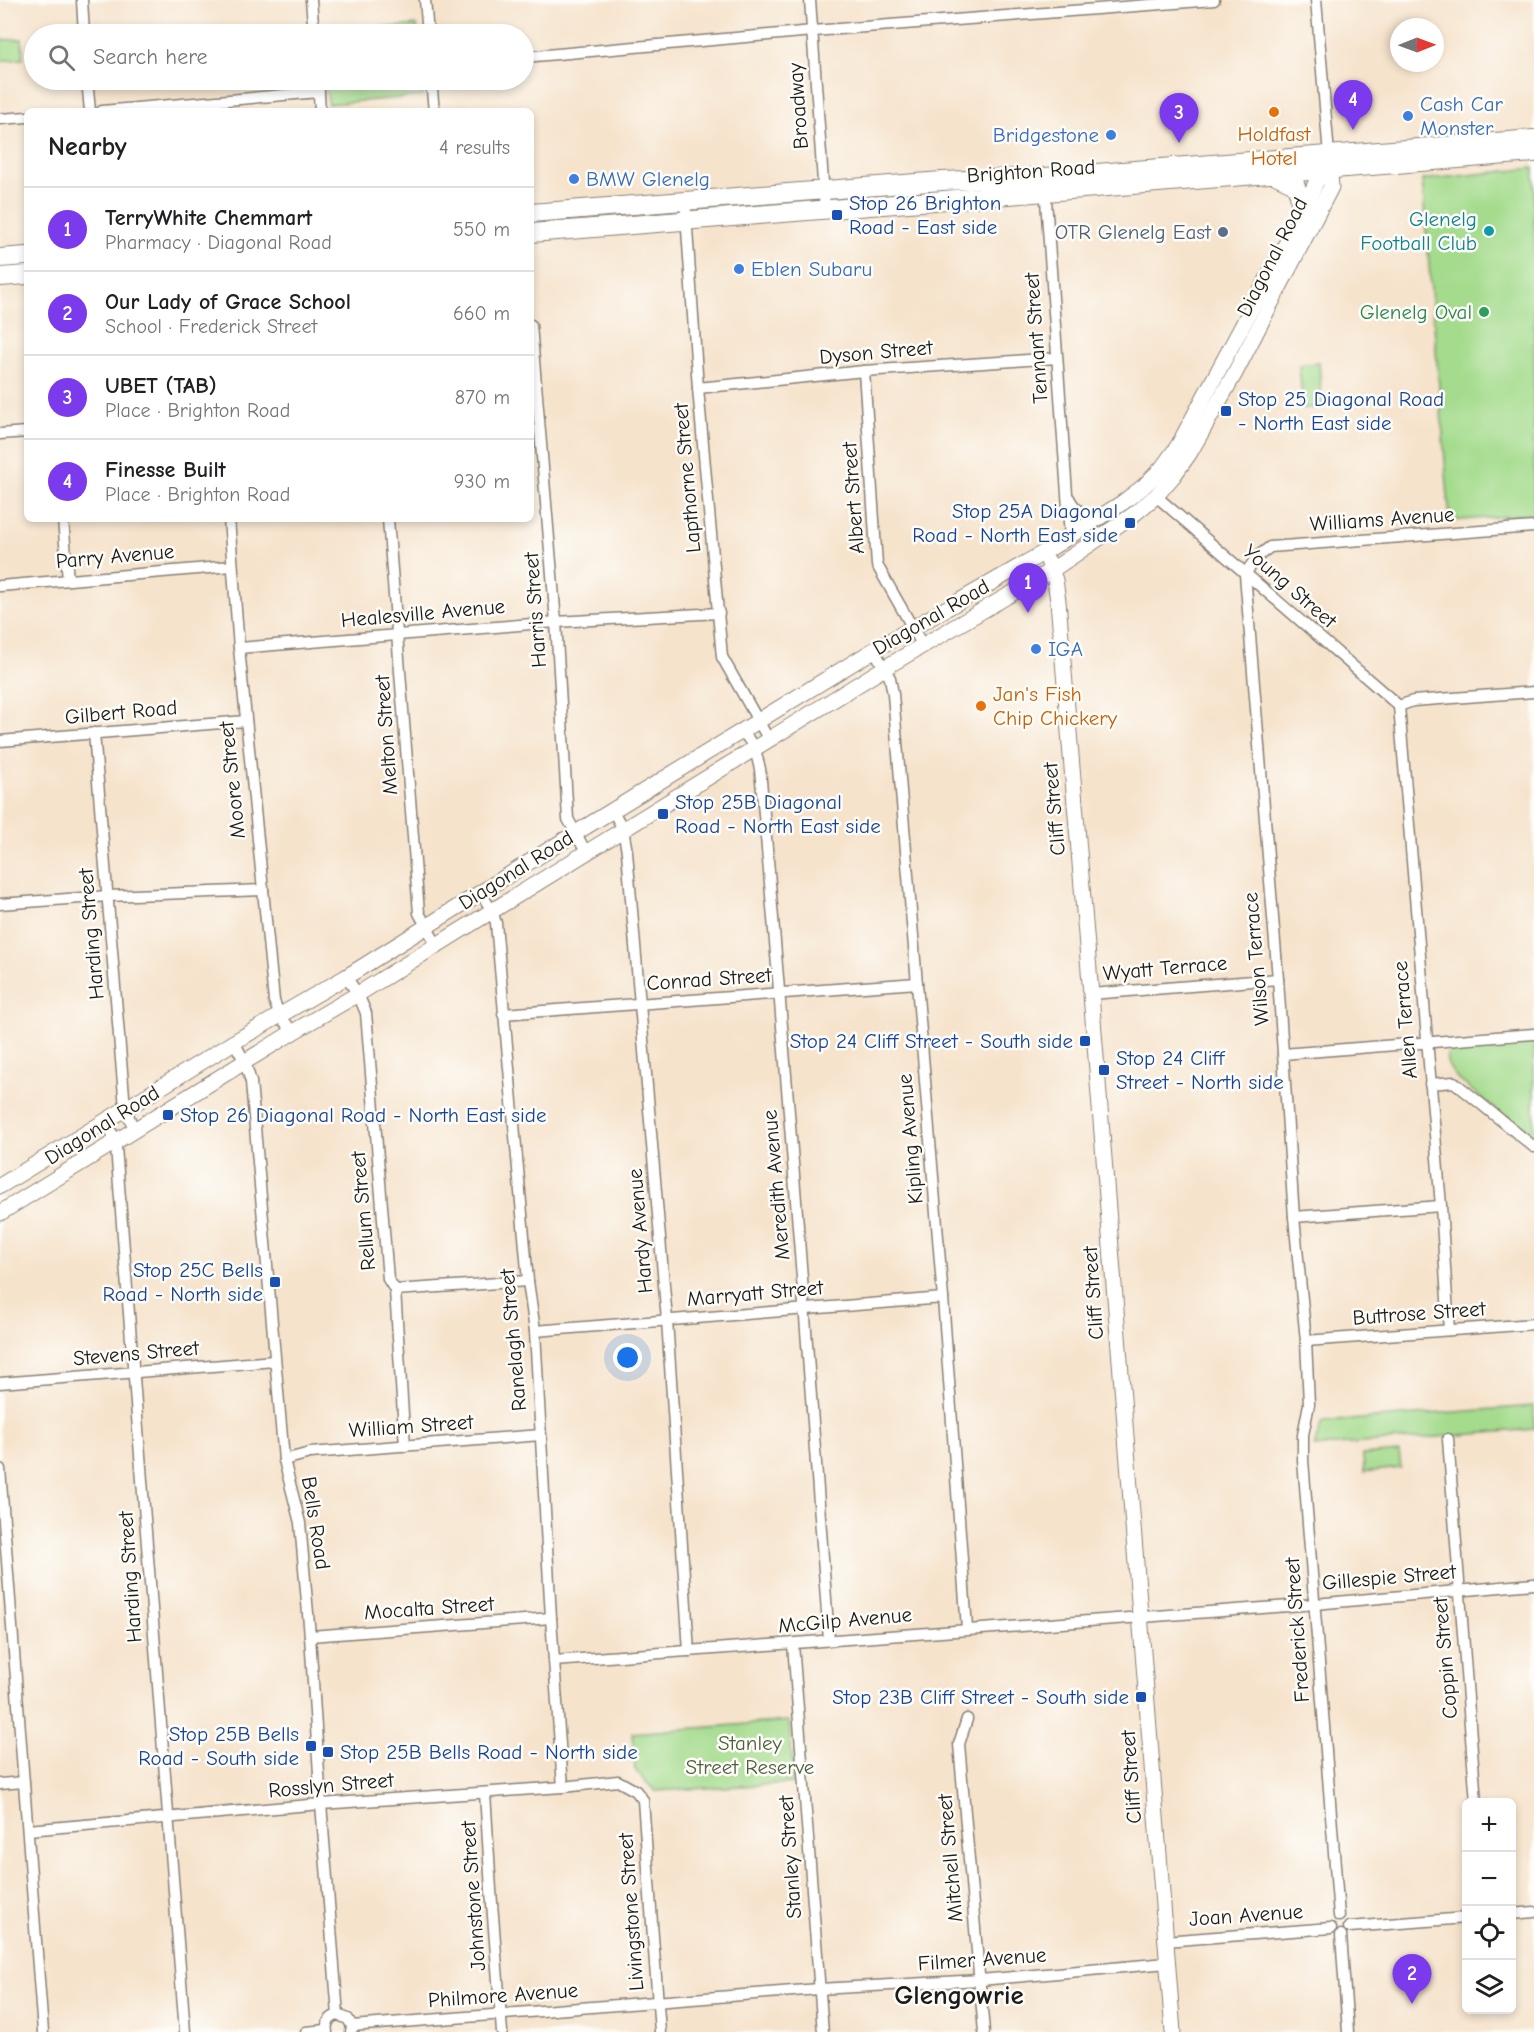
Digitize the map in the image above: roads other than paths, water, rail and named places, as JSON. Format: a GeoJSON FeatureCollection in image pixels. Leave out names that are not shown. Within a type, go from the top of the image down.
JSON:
{"type":"FeatureCollection","features":[{"type":"Feature","properties":{"kind":"main road","name":"Brighton Road"},"geometry":{"type":"LineString","coordinates":[[534,233],[825,210],[1045,184],[1327,166],[1528,146]]}},
{"type":"Feature","properties":{"kind":"main road","name":"Brighton Road"},"geometry":{"type":"LineString","coordinates":[[534,213],[942,181],[1045,184],[1276,175],[1327,166]]}},
{"type":"Feature","properties":{"kind":"main road","name":"Diagonal Road"},"geometry":{"type":"LineString","coordinates":[[0,1186],[234,1042],[346,977],[874,650],[1044,553],[1100,518],[1143,487],[1162,468],[1178,446],[1327,166]]}},
{"type":"Feature","properties":{"kind":"main road","name":"Diagonal Road"},"geometry":{"type":"LineString","coordinates":[[0,1213],[886,667],[1052,570],[1133,515],[1156,496],[1174,475],[1189,454],[1235,373],[1331,188],[1327,166]]}},
{"type":"Feature","properties":{"kind":"main road"},"geometry":{"type":"LineString","coordinates":[[1276,175],[1295,184],[1299,194],[1301,216]]}},
{"type":"Feature","properties":{"kind":"main road"},"geometry":{"type":"LineString","coordinates":[[0,258],[24,256]]}},
{"type":"Feature","properties":{"kind":"main road"},"geometry":{"type":"LineString","coordinates":[[0,277],[24,275]]}},
{"type":"Feature","properties":{"kind":"main road","name":"Cliff Street"},"geometry":{"type":"LineString","coordinates":[[1044,553],[1052,570],[1058,601],[1173,2032]]}},
{"type":"Feature","properties":{"kind":"main road"},"geometry":{"type":"LineString","coordinates":[[1033,581],[1048,584],[1058,601]]}},
{"type":"Feature","properties":{"kind":"street"},"geometry":{"type":"LineString","coordinates":[[82,0],[83,24]]}},
{"type":"Feature","properties":{"kind":"street"},"geometry":{"type":"LineString","coordinates":[[311,0],[313,24]]}},
{"type":"Feature","properties":{"kind":"street"},"geometry":{"type":"LineString","coordinates":[[425,0],[427,24]]}},
{"type":"Feature","properties":{"kind":"street","name":"Broadway"},"geometry":{"type":"LineString","coordinates":[[810,0],[825,210]]}},
{"type":"Feature","properties":{"kind":"street"},"geometry":{"type":"LineString","coordinates":[[534,56],[813,31],[1214,0]]}},
{"type":"Feature","properties":{"kind":"street"},"geometry":{"type":"LineString","coordinates":[[1327,166],[1316,1],[1328,0]]}},
{"type":"Feature","properties":{"kind":"street"},"geometry":{"type":"LineString","coordinates":[[88,90],[90,108]]}},
{"type":"Feature","properties":{"kind":"street"},"geometry":{"type":"LineString","coordinates":[[432,90],[434,108]]}},
{"type":"Feature","properties":{"kind":"street"},"geometry":{"type":"LineString","coordinates":[[136,108],[319,92],[320,108]]}},
{"type":"Feature","properties":{"kind":"street"},"geometry":{"type":"LineString","coordinates":[[0,119],[24,117]]}},
{"type":"Feature","properties":{"kind":"street","name":"Tennant Street"},"geometry":{"type":"LineString","coordinates":[[1045,184],[1071,536]]}},
{"type":"Feature","properties":{"kind":"street","name":"Lapthorne Street"},"geometry":{"type":"LineString","coordinates":[[685,200],[698,388],[722,657],[769,740]]}},
{"type":"Feature","properties":{"kind":"street","name":"Dyson Street"},"geometry":{"type":"LineString","coordinates":[[698,388],[864,371],[1058,358]]}},
{"type":"Feature","properties":{"kind":"street","name":"Harris Street"},"geometry":{"type":"LineString","coordinates":[[534,361],[556,622],[568,819],[574,834],[586,852]]}},
{"type":"Feature","properties":{"kind":"street","name":"Albert Street"},"geometry":{"type":"LineString","coordinates":[[864,371],[877,565],[923,646]]}},
{"type":"Feature","properties":{"kind":"street"},"geometry":{"type":"LineString","coordinates":[[0,434],[24,432]]}},
{"type":"Feature","properties":{"kind":"street"},"geometry":{"type":"LineString","coordinates":[[1068,495],[1073,507],[1086,516],[1100,518]]}},
{"type":"Feature","properties":{"kind":"street","name":"Young Street"},"geometry":{"type":"LineString","coordinates":[[1156,496],[1399,706]]}},
{"type":"Feature","properties":{"kind":"street"},"geometry":{"type":"LineString","coordinates":[[63,522],[68,580]]}},
{"type":"Feature","properties":{"kind":"street","name":"Moore Street"},"geometry":{"type":"LineString","coordinates":[[228,522],[274,1001],[280,1016],[293,1032]]}},
{"type":"Feature","properties":{"kind":"street","name":"Melton Street"},"geometry":{"type":"LineString","coordinates":[[388,522],[419,913],[436,944]]}},
{"type":"Feature","properties":{"kind":"street","name":"Williams Avenue"},"geometry":{"type":"LineString","coordinates":[[1245,574],[1257,557],[1270,547],[1534,527]]}},
{"type":"Feature","properties":{"kind":"street","name":"Parry Avenue"},"geometry":{"type":"LineString","coordinates":[[0,586],[232,566]]}},
{"type":"Feature","properties":{"kind":"street","name":"Wilson Terrace"},"geometry":{"type":"LineString","coordinates":[[1245,574],[1278,979],[1294,1217],[1306,1341]]}},
{"type":"Feature","properties":{"kind":"street","name":"Healesville Avenue"},"geometry":{"type":"LineString","coordinates":[[239,648],[556,622],[719,613]]}},
{"type":"Feature","properties":{"kind":"street","name":"Kipling Avenue"},"geometry":{"type":"LineString","coordinates":[[874,650],[886,667],[893,694],[943,1298],[967,1629]]}},
{"type":"Feature","properties":{"kind":"street"},"geometry":{"type":"LineString","coordinates":[[1399,706],[1413,701],[1534,692]]}},
{"type":"Feature","properties":{"kind":"street","name":"Allen Terrace"},"geometry":{"type":"LineString","coordinates":[[1399,706],[1441,1206],[1449,1330]]}},
{"type":"Feature","properties":{"kind":"street","name":"Gilbert Road"},"geometry":{"type":"LineString","coordinates":[[0,741],[246,721]]}},
{"type":"Feature","properties":{"kind":"street","name":"Meredith Avenue"},"geometry":{"type":"LineString","coordinates":[[743,731],[755,749],[760,769],[805,1308],[829,1640]]}},
{"type":"Feature","properties":{"kind":"street","name":"Harding Street"},"geometry":{"type":"LineString","coordinates":[[94,733],[125,1108],[134,1129]]}},
{"type":"Feature","properties":{"kind":"street","name":"Hardy Avenue"},"geometry":{"type":"LineString","coordinates":[[613,811],[623,829],[627,852],[641,1003],[667,1320],[689,1651]]}},
{"type":"Feature","properties":{"kind":"street"},"geometry":{"type":"LineString","coordinates":[[0,904],[108,896],[263,890]]}},
{"type":"Feature","properties":{"kind":"street","name":"Ranelagh Street"},"geometry":{"type":"LineString","coordinates":[[481,893],[496,922],[528,1281],[535,1331],[550,1618],[563,1787]]}},
{"type":"Feature","properties":{"kind":"street","name":"Rellum Street"},"geometry":{"type":"LineString","coordinates":[[346,977],[358,994],[366,1013],[388,1279],[395,1290],[405,1446]]}},
{"type":"Feature","properties":{"kind":"street","name":"Wyatt Terrace"},"geometry":{"type":"LineString","coordinates":[[1091,994],[1278,979]]}},
{"type":"Feature","properties":{"kind":"street","name":"Conrad Street"},"geometry":{"type":"LineString","coordinates":[[503,1014],[917,983]]}},
{"type":"Feature","properties":{"kind":"street"},"geometry":{"type":"LineString","coordinates":[[1283,1054],[1534,1034]]}},
{"type":"Feature","properties":{"kind":"street","name":"Bells Road"},"geometry":{"type":"LineString","coordinates":[[234,1042],[245,1062],[251,1082],[284,1460],[300,1523],[338,2015]]}},
{"type":"Feature","properties":{"kind":"street"},"geometry":{"type":"LineString","coordinates":[[1430,1084],[1454,1082],[1534,1147]]}},
{"type":"Feature","properties":{"kind":"street","name":"Harding Street"},"geometry":{"type":"LineString","coordinates":[[106,1120],[116,1140],[185,2032]]}},
{"type":"Feature","properties":{"kind":"street"},"geometry":{"type":"LineString","coordinates":[[1294,1217],[1441,1206]]}},
{"type":"Feature","properties":{"kind":"street"},"geometry":{"type":"LineString","coordinates":[[395,1290],[528,1281]]}},
{"type":"Feature","properties":{"kind":"street","name":"Marryatt Street"},"geometry":{"type":"LineString","coordinates":[[535,1331],[943,1298]]}},
{"type":"Feature","properties":{"kind":"street","name":"Buttrose Street"},"geometry":{"type":"LineString","coordinates":[[1306,1341],[1534,1323]]}},
{"type":"Feature","properties":{"kind":"street","name":"Frederick Street"},"geometry":{"type":"LineString","coordinates":[[1306,1341],[1309,1404],[1303,1435],[1304,1460],[1339,1916]]}},
{"type":"Feature","properties":{"kind":"street","name":"Stevens Street"},"geometry":{"type":"LineString","coordinates":[[0,1383],[274,1361]]}},
{"type":"Feature","properties":{"kind":"street","name":"William Street"},"geometry":{"type":"LineString","coordinates":[[284,1460],[310,1453],[541,1435]]}},
{"type":"Feature","properties":{"kind":"street","name":"Coppin Street"},"geometry":{"type":"LineString","coordinates":[[1448,1439],[1476,1798]]}},
{"type":"Feature","properties":{"kind":"street"},"geometry":{"type":"LineString","coordinates":[[0,1469],[43,2032]]}},
{"type":"Feature","properties":{"kind":"street","name":"Gillespie Street"},"geometry":{"type":"LineString","coordinates":[[1140,1616],[1315,1604],[1534,1584]]}},
{"type":"Feature","properties":{"kind":"street","name":"McGilp Avenue"},"geometry":{"type":"LineString","coordinates":[[554,1661],[1140,1616]]}},
{"type":"Feature","properties":{"kind":"street","name":"Mocalta Street"},"geometry":{"type":"LineString","coordinates":[[310,1635],[550,1618]]}},
{"type":"Feature","properties":{"kind":"street","name":"Stanley Street"},"geometry":{"type":"LineString","coordinates":[[793,1644],[823,2032]]}},
{"type":"Feature","properties":{"kind":"street","name":"Mitchell Street"},"geometry":{"type":"LineString","coordinates":[[967,1719],[959,1744],[984,2032]]}},
{"type":"Feature","properties":{"kind":"street","name":"Rosslyn Street"},"geometry":{"type":"LineString","coordinates":[[28,1830],[618,1781],[636,1791]]}},
{"type":"Feature","properties":{"kind":"street"},"geometry":{"type":"LineString","coordinates":[[0,1784],[24,1782]]}},
{"type":"Feature","properties":{"kind":"street","name":"Livingstone Street"},"geometry":{"type":"LineString","coordinates":[[636,1791],[643,1800],[660,2032]]}},
{"type":"Feature","properties":{"kind":"street","name":"Johnstone Street"},"geometry":{"type":"LineString","coordinates":[[485,1793],[502,2032]]}},
{"type":"Feature","properties":{"kind":"street"},"geometry":{"type":"LineString","coordinates":[[1516,1914],[1534,1912]]}},
{"type":"Feature","properties":{"kind":"street"},"geometry":{"type":"LineString","coordinates":[[1339,1916],[1346,1918],[1349,1927],[1346,1933],[1341,1935],[1335,1934],[1331,1928],[1331,1922],[1339,1916]]}},
{"type":"Feature","properties":{"kind":"street"},"geometry":{"type":"LineString","coordinates":[[1349,1927],[1462,1918]]}},
{"type":"Feature","properties":{"kind":"street","name":"Joan Avenue"},"geometry":{"type":"LineString","coordinates":[[1165,1941],[1331,1928]]}},
{"type":"Feature","properties":{"kind":"street"},"geometry":{"type":"LineString","coordinates":[[1341,1935],[1348,2032]]}},
{"type":"Feature","properties":{"kind":"street","name":"Filmer Avenue"},"geometry":{"type":"LineString","coordinates":[[657,2002],[819,1989],[980,1980],[1167,1963]]}},
{"type":"Feature","properties":{"kind":"street","name":"Philmore Avenue"},"geometry":{"type":"LineString","coordinates":[[351,2029],[657,2002]]}},
{"type":"Feature","properties":{"kind":"street"},"geometry":{"type":"LineString","coordinates":[[306,2032],[326,2031],[330,2019],[338,2015],[348,2019],[351,2029]]}},
{"type":"Feature","properties":{"kind":"place","name":"Holdfast Hotel"},"geometry":{"type":"Point","coordinates":[1274,112]}},
{"type":"Feature","properties":{"kind":"place","name":"Cash Car Monster"},"geometry":{"type":"Point","coordinates":[1408,116]}},
{"type":"Feature","properties":{"kind":"place","name":"Finesse Built"},"geometry":{"type":"Point","coordinates":[1353,130]}},
{"type":"Feature","properties":{"kind":"place","name":"Bridgestone"},"geometry":{"type":"Point","coordinates":[1111,135]}},
{"type":"Feature","properties":{"kind":"place","name":"UBET (TAB)"},"geometry":{"type":"Point","coordinates":[1179,143]}},
{"type":"Feature","properties":{"kind":"place","name":"BMW Glenelg"},"geometry":{"type":"Point","coordinates":[574,179]}},
{"type":"Feature","properties":{"kind":"place","name":"Stop 26 Brighton Road - East side"},"geometry":{"type":"Point","coordinates":[837,215]}},
{"type":"Feature","properties":{"kind":"place","name":"Glenelg Football Club"},"geometry":{"type":"Point","coordinates":[1489,231]}},
{"type":"Feature","properties":{"kind":"place","name":"OTR Glenelg East"},"geometry":{"type":"Point","coordinates":[1223,232]}},
{"type":"Feature","properties":{"kind":"place","name":"Eblen Subaru"},"geometry":{"type":"Point","coordinates":[739,269]}},
{"type":"Feature","properties":{"kind":"place","name":"Glenelg Oval"},"geometry":{"type":"Point","coordinates":[1484,312]}},
{"type":"Feature","properties":{"kind":"place","name":"Stop 25 Diagonal Road - North East side"},"geometry":{"type":"Point","coordinates":[1226,411]}},
{"type":"Feature","properties":{"kind":"place","name":"Stop 25A Diagonal Road - North East side"},"geometry":{"type":"Point","coordinates":[1130,523]}},
{"type":"Feature","properties":{"kind":"place","name":"TerryWhite Chemmart"},"geometry":{"type":"Point","coordinates":[1028,613]}},
{"type":"Feature","properties":{"kind":"place","name":"IGA"},"geometry":{"type":"Point","coordinates":[1036,649]}},
{"type":"Feature","properties":{"kind":"place","name":"Jan's Fish Chip Chickery"},"geometry":{"type":"Point","coordinates":[981,706]}},
{"type":"Feature","properties":{"kind":"place","name":"Stop 25B Diagonal Road - North East side"},"geometry":{"type":"Point","coordinates":[663,814]}},
{"type":"Feature","properties":{"kind":"place","name":"Stop 24 Cliff Street - South side"},"geometry":{"type":"Point","coordinates":[1085,1041]}},
{"type":"Feature","properties":{"kind":"place","name":"Stop 24 Cliff Street - North side"},"geometry":{"type":"Point","coordinates":[1104,1070]}},
{"type":"Feature","properties":{"kind":"place","name":"Stop 26 Diagonal Road - North East side"},"geometry":{"type":"Point","coordinates":[168,1115]}},
{"type":"Feature","properties":{"kind":"place","name":"Stop 25C Bells Road - North side"},"geometry":{"type":"Point","coordinates":[275,1282]}},
{"type":"Feature","properties":{"kind":"place","name":"Stop 23B Cliff Street - South side"},"geometry":{"type":"Point","coordinates":[1141,1697]}},
{"type":"Feature","properties":{"kind":"place","name":"Stop 25B Bells Road - South side"},"geometry":{"type":"Point","coordinates":[311,1746]}},
{"type":"Feature","properties":{"kind":"place","name":"Stop 25B Bells Road - North side"},"geometry":{"type":"Point","coordinates":[328,1752]}},
{"type":"Feature","properties":{"kind":"place","name":"Our Lady of Grace School"},"geometry":{"type":"Point","coordinates":[1412,2004]}},
{"type":"Feature","properties":{"kind":"district","name":"Glengowrie"},"geometry":{"type":"Point","coordinates":[959,1995]}},
{"type":"Feature","properties":{"kind":"park label","name":"Stanley Street Reserve"},"geometry":{"type":"Point","coordinates":[750,1755]}}]}
